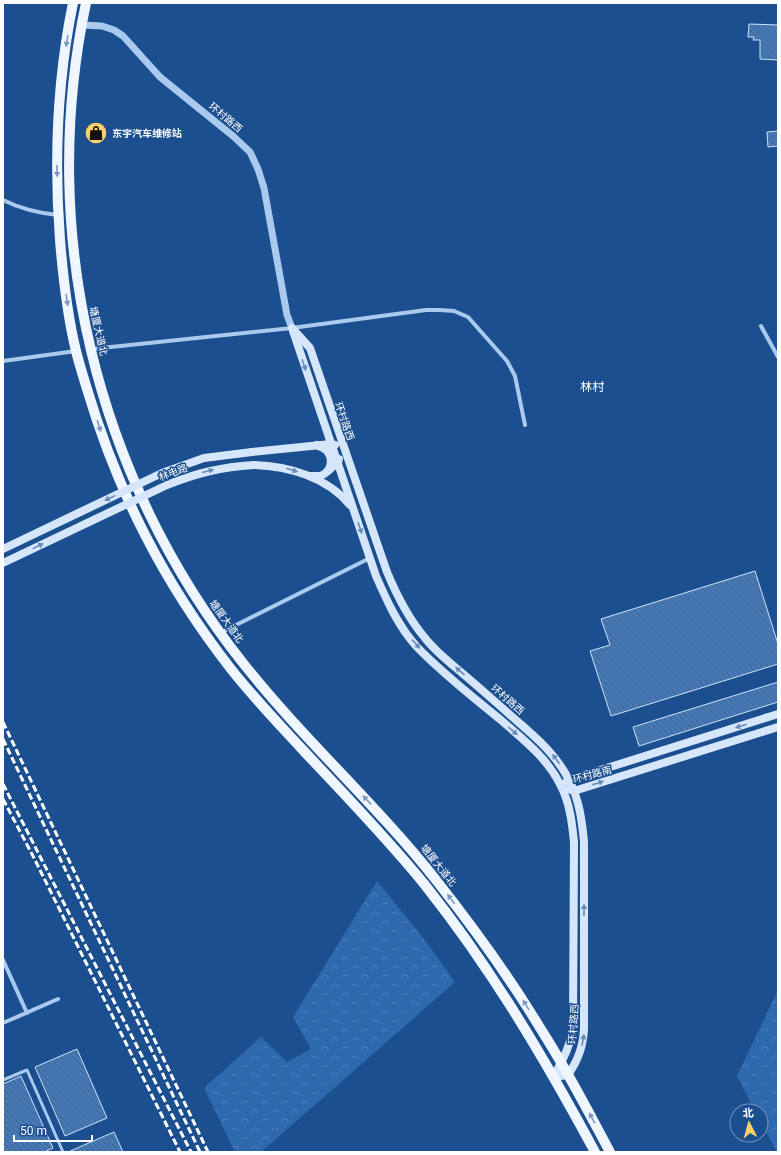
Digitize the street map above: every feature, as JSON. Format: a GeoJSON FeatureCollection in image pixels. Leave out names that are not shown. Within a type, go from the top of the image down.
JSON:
{"type":"FeatureCollection","features":[{"type":"Feature","properties":{"kind":"main road"},"geometry":{"type":"LineString","coordinates":[[73,3],[63,63],[56,169],[62,266],[76,351],[99,429],[118,478],[156,556],[176,592],[202,629],[232,671],[264,709],[367,819],[429,891],[483,963],[509,1002],[595,1152]]}},
{"type":"Feature","properties":{"kind":"main road","name":"塘厦大道北"},"geometry":{"type":"LineString","coordinates":[[86,3],[76,65],[70,128],[70,217],[75,264],[81,308],[90,349],[112,425],[146,510],[167,550],[188,585],[220,633],[243,663],[274,700],[397,834],[434,878],[493,956],[536,1021],[568,1075],[610,1152]]}},
{"type":"Feature","properties":{"kind":"main road","name":"环村路西"},"geometry":{"type":"LineString","coordinates":[[292,328],[370,557],[387,602],[401,626],[416,645],[436,665],[532,747],[547,763],[561,786],[572,820],[574,842],[573,1030],[571,1042],[553,1077]]}},
{"type":"Feature","properties":{"kind":"main road","name":"环村路西"},"geometry":{"type":"LineString","coordinates":[[292,328],[310,348],[387,572],[398,598],[411,620],[444,658],[540,741],[555,757],[574,791],[582,819],[584,842],[584,1029],[581,1052],[576,1064],[568,1075]]}},
{"type":"Feature","properties":{"kind":"main road","name":"林电路"},"geometry":{"type":"LineString","coordinates":[[3,549],[162,473],[204,458],[225,454],[331,444],[344,448]]}},
{"type":"Feature","properties":{"kind":"main road"},"geometry":{"type":"LineString","coordinates":[[317,445],[325,450],[330,456],[332,464],[328,471]]}},
{"type":"Feature","properties":{"kind":"main road"},"geometry":{"type":"LineString","coordinates":[[310,476],[321,476],[328,471],[338,462],[344,448]]}},
{"type":"Feature","properties":{"kind":"main road","name":"林电路"},"geometry":{"type":"LineString","coordinates":[[3,563],[188,476],[228,467],[272,465],[290,469],[310,476],[329,486],[343,496],[354,509]]}},
{"type":"Feature","properties":{"kind":"main road","name":"环村路南"},"geometry":{"type":"LineString","coordinates":[[561,786],[569,780],[778,714]]}},
{"type":"Feature","properties":{"kind":"main road","name":"环村路南"},"geometry":{"type":"LineString","coordinates":[[561,786],[574,791],[778,727]]}},
{"type":"Feature","properties":{"kind":"main road"},"geometry":{"type":"LineString","coordinates":[[553,1077],[568,1075]]}},
{"type":"Feature","properties":{"kind":"street","name":"环村路西"},"geometry":{"type":"LineString","coordinates":[[82,25],[102,26],[114,30],[123,36],[160,77],[233,136],[250,152],[258,168],[264,188],[287,315],[292,328]]}},
{"type":"Feature","properties":{"kind":"street"},"geometry":{"type":"LineString","coordinates":[[3,200],[24,209],[58,215]]}},
{"type":"Feature","properties":{"kind":"street"},"geometry":{"type":"LineString","coordinates":[[90,349],[292,328],[426,310],[454,311],[468,317],[507,361],[515,376],[525,425]]}},
{"type":"Feature","properties":{"kind":"street"},"geometry":{"type":"LineString","coordinates":[[761,326],[778,357]]}},
{"type":"Feature","properties":{"kind":"street"},"geometry":{"type":"LineString","coordinates":[[3,361],[76,351]]}},
{"type":"Feature","properties":{"kind":"street"},"geometry":{"type":"LineString","coordinates":[[220,633],[370,557]]}},
{"type":"Feature","properties":{"kind":"street"},"geometry":{"type":"LineString","coordinates":[[3,960],[26,1013]]}},
{"type":"Feature","properties":{"kind":"street"},"geometry":{"type":"LineString","coordinates":[[3,1023],[58,999]]}},
{"type":"Feature","properties":{"kind":"lane"},"geometry":{"type":"LineString","coordinates":[[3,1080],[27,1070],[63,1152]]}},
{"type":"Feature","properties":{"kind":"green space"},"geometry":{"type":"Polygon","coordinates":[[[377,881],[424,939],[455,982],[261,1152],[235,1152],[204,1088],[261,1037],[287,1062],[311,1049],[293,1017],[377,881]]]}},
{"type":"Feature","properties":{"kind":"green space"},"geometry":{"type":"Polygon","coordinates":[[[778,990],[778,1152],[769,1137],[769,1103],[751,1103],[737,1076],[778,990]]]}},
{"type":"Feature","properties":{"kind":"building"},"geometry":{"type":"Polygon","coordinates":[[[749,24],[778,25],[778,60],[760,59],[760,40],[753,40],[754,37],[748,37],[749,24]]]}},
{"type":"Feature","properties":{"kind":"building"},"geometry":{"type":"Polygon","coordinates":[[[778,131],[778,146],[768,147],[767,132],[778,131]]]}},
{"type":"Feature","properties":{"kind":"building"},"geometry":{"type":"Polygon","coordinates":[[[755,571],[778,644],[778,664],[611,716],[590,651],[610,645],[601,619],[755,571]]]}},
{"type":"Feature","properties":{"kind":"building"},"geometry":{"type":"Polygon","coordinates":[[[778,682],[778,702],[639,746],[633,727],[778,682]]]}},
{"type":"Feature","properties":{"kind":"building"},"geometry":{"type":"Polygon","coordinates":[[[77,1049],[107,1118],[65,1136],[35,1067],[77,1049]]]}},
{"type":"Feature","properties":{"kind":"building"},"geometry":{"type":"Polygon","coordinates":[[[21,1076],[53,1148],[44,1152],[3,1152],[3,1084],[21,1076]]]}},
{"type":"Feature","properties":{"kind":"building"},"geometry":{"type":"Polygon","coordinates":[[[114,1132],[123,1152],[68,1152],[114,1132]]]}},
{"type":"Feature","properties":{"kind":"railway"},"geometry":{"type":"LineString","coordinates":[[3,722],[208,1152]]}},
{"type":"Feature","properties":{"kind":"railway"},"geometry":{"type":"LineString","coordinates":[[3,739],[200,1152]]}},
{"type":"Feature","properties":{"kind":"railway"},"geometry":{"type":"LineString","coordinates":[[3,784],[191,1152]]}},
{"type":"Feature","properties":{"kind":"railway"},"geometry":{"type":"LineString","coordinates":[[3,799],[34,858],[180,1152]]}},
{"type":"Feature","properties":{"kind":"place","name":"东宇汽车维修站"},"geometry":{"type":"Point","coordinates":[96,133]}},
{"type":"Feature","properties":{"kind":"district","name":"林村"},"geometry":{"type":"Point","coordinates":[592,387]}}]}
